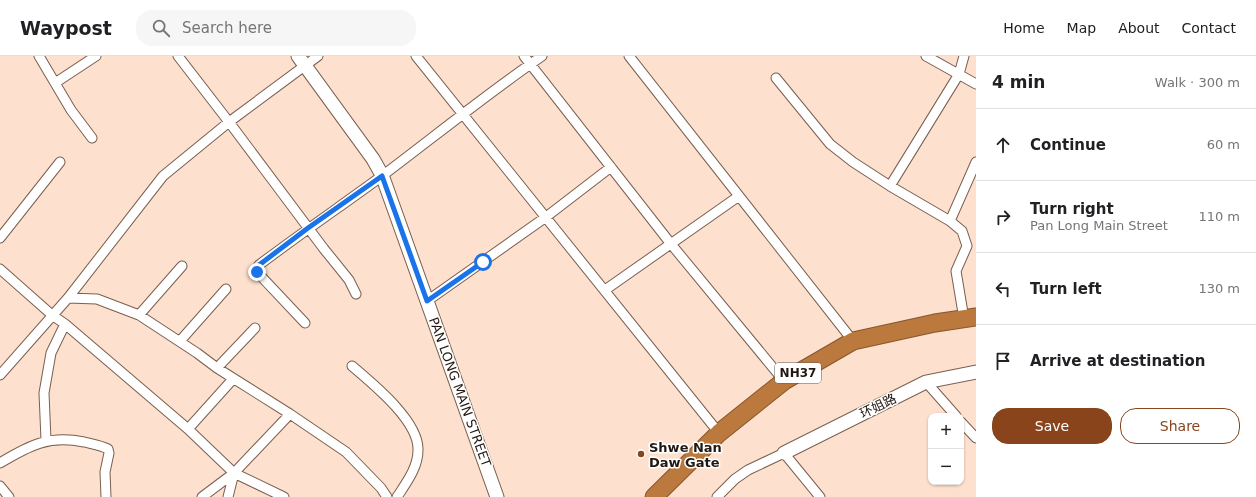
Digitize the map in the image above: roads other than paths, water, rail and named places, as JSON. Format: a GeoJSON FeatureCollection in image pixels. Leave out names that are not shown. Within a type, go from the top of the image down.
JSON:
{"type":"FeatureCollection","features":[{"type":"Feature","properties":{"kind":"highway","name":"NH37"},"geometry":{"type":"LineString","coordinates":[[655,497],[719,433],[784,381],[853,341],[935,323],[970,318]]}},
{"type":"Feature","properties":{"kind":"street"},"geometry":{"type":"LineString","coordinates":[[39,56],[71,110],[92,138]]}},
{"type":"Feature","properties":{"kind":"street"},"geometry":{"type":"LineString","coordinates":[[55,83],[96,56]]}},
{"type":"Feature","properties":{"kind":"street"},"geometry":{"type":"LineString","coordinates":[[178,56],[349,280],[356,294]]}},
{"type":"Feature","properties":{"kind":"street"},"geometry":{"type":"LineString","coordinates":[[0,375],[68,298],[163,176],[302,61],[318,56]]}},
{"type":"Feature","properties":{"kind":"street"},"geometry":{"type":"LineString","coordinates":[[416,56],[719,433]]}},
{"type":"Feature","properties":{"kind":"street"},"geometry":{"type":"LineString","coordinates":[[524,56],[671,244],[784,381]]}},
{"type":"Feature","properties":{"kind":"street"},"geometry":{"type":"LineString","coordinates":[[305,323],[257,272],[256,269],[259,265],[308,228],[382,176],[463,113],[542,56]]}},
{"type":"Feature","properties":{"kind":"street"},"geometry":{"type":"LineString","coordinates":[[629,56],[853,341]]}},
{"type":"Feature","properties":{"kind":"street"},"geometry":{"type":"LineString","coordinates":[[926,56],[976,84]]}},
{"type":"Feature","properties":{"kind":"street"},"geometry":{"type":"LineString","coordinates":[[890,186],[959,74],[964,56]]}},
{"type":"Feature","properties":{"kind":"street","name":"PAN LONG MAIN STREET"},"geometry":{"type":"LineString","coordinates":[[302,61],[373,160],[382,176],[497,497]]}},
{"type":"Feature","properties":{"kind":"street"},"geometry":{"type":"LineString","coordinates":[[776,78],[830,144],[853,162],[890,186],[950,220],[962,231],[967,246],[956,271],[970,318]]}},
{"type":"Feature","properties":{"kind":"street"},"geometry":{"type":"LineString","coordinates":[[0,238],[60,162]]}},
{"type":"Feature","properties":{"kind":"street"},"geometry":{"type":"LineString","coordinates":[[950,220],[976,162]]}},
{"type":"Feature","properties":{"kind":"street"},"geometry":{"type":"LineString","coordinates":[[427,301],[546,217],[611,167]]}},
{"type":"Feature","properties":{"kind":"street"},"geometry":{"type":"LineString","coordinates":[[604,290],[738,196]]}},
{"type":"Feature","properties":{"kind":"street"},"geometry":{"type":"LineString","coordinates":[[139,315],[182,266]]}},
{"type":"Feature","properties":{"kind":"street"},"geometry":{"type":"LineString","coordinates":[[0,269],[52,316],[65,324],[188,429],[234,473],[284,497]]}},
{"type":"Feature","properties":{"kind":"street"},"geometry":{"type":"LineString","coordinates":[[180,341],[226,290]]}},
{"type":"Feature","properties":{"kind":"street"},"geometry":{"type":"LineString","coordinates":[[68,298],[97,299],[139,315],[180,341],[233,379],[290,414],[346,452],[381,488],[387,497]]}},
{"type":"Feature","properties":{"kind":"street"},"geometry":{"type":"LineString","coordinates":[[46,440],[44,393],[51,353],[65,324]]}},
{"type":"Feature","properties":{"kind":"street"},"geometry":{"type":"LineString","coordinates":[[217,368],[256,328]]}},
{"type":"Feature","properties":{"kind":"street"},"geometry":{"type":"LineString","coordinates":[[352,366],[402,414],[414,431],[418,441],[418,452],[412,476],[397,497]]}},
{"type":"Feature","properties":{"kind":"street","name":"环姐路"},"geometry":{"type":"LineString","coordinates":[[784,453],[926,382],[976,372]]}},
{"type":"Feature","properties":{"kind":"street"},"geometry":{"type":"LineString","coordinates":[[188,429],[233,379]]}},
{"type":"Feature","properties":{"kind":"street"},"geometry":{"type":"LineString","coordinates":[[926,382],[953,413]]}},
{"type":"Feature","properties":{"kind":"street"},"geometry":{"type":"LineString","coordinates":[[202,497],[234,473],[290,414]]}},
{"type":"Feature","properties":{"kind":"street"},"geometry":{"type":"LineString","coordinates":[[964,425],[976,438]]}},
{"type":"Feature","properties":{"kind":"street"},"geometry":{"type":"LineString","coordinates":[[0,463],[17,452],[46,440],[65,439],[100,446],[108,449],[109,453],[105,472],[106,497]]}},
{"type":"Feature","properties":{"kind":"street"},"geometry":{"type":"LineString","coordinates":[[717,497],[735,479],[748,470],[784,453],[820,497]]}},
{"type":"Feature","properties":{"kind":"street"},"geometry":{"type":"LineString","coordinates":[[228,497],[234,473]]}},
{"type":"Feature","properties":{"kind":"street"},"geometry":{"type":"LineString","coordinates":[[0,486],[9,497]]}},
{"type":"Feature","properties":{"kind":"place","name":"Shwe Nan Daw Gate"},"geometry":{"type":"Point","coordinates":[641,454]}}]}
